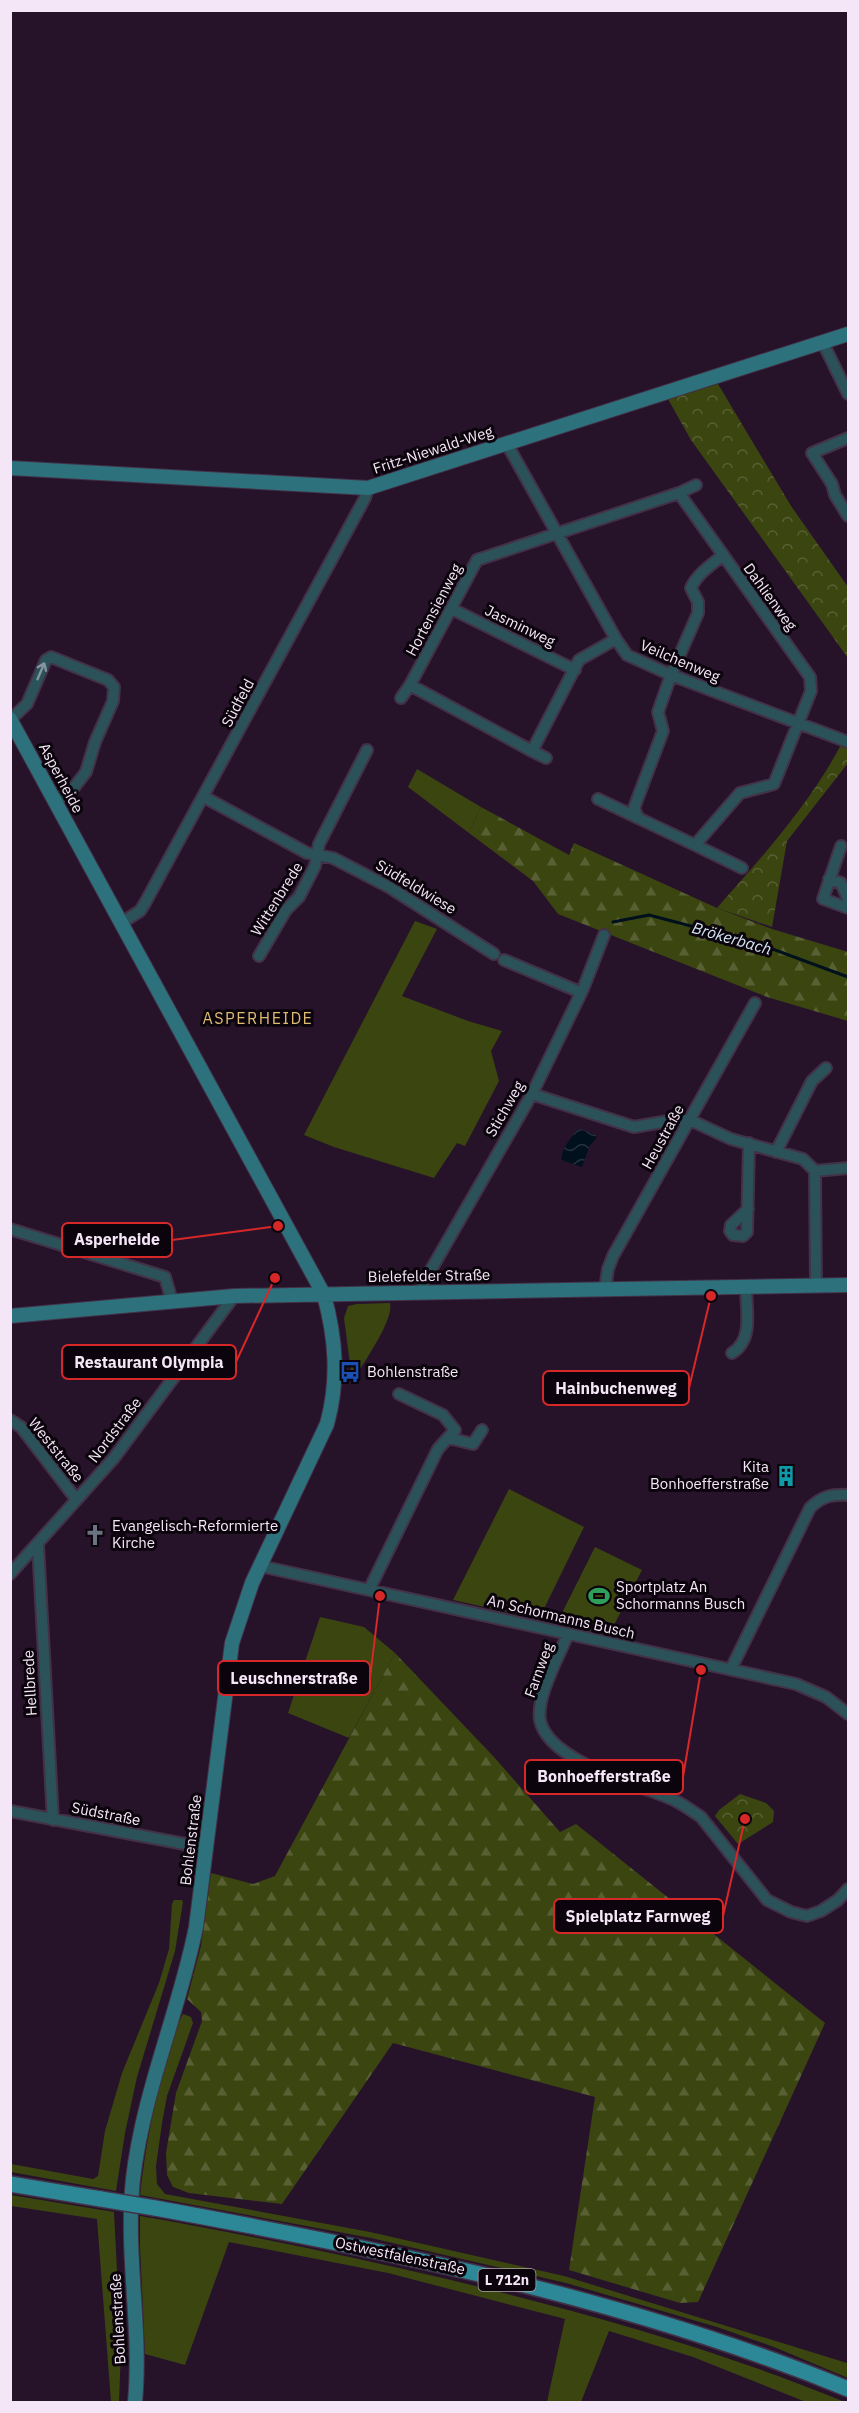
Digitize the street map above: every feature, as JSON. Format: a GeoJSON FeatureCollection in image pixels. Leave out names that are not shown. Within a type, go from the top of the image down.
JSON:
{"type":"FeatureCollection","features":[{"type":"Feature","properties":{"kind":"main road","name":"Ostwestfalenstraße"},"geometry":{"type":"LineString","coordinates":[[10,2184],[343,2243],[584,2299],[710,2338],[849,2389]]}},
{"type":"Feature","properties":{"kind":"street","name":"Fritz-Niewald-Weg"},"geometry":{"type":"LineString","coordinates":[[10,468],[368,488],[849,334]]}},
{"type":"Feature","properties":{"kind":"street"},"geometry":{"type":"LineString","coordinates":[[823,343],[849,394]]}},
{"type":"Feature","properties":{"kind":"street"},"geometry":{"type":"LineString","coordinates":[[849,438],[812,453],[849,516]]}},
{"type":"Feature","properties":{"kind":"street","name":"Veilchenweg"},"geometry":{"type":"LineString","coordinates":[[507,444],[627,655],[671,675],[849,742]]}},
{"type":"Feature","properties":{"kind":"street"},"geometry":{"type":"LineString","coordinates":[[557,533],[679,493],[696,485]]}},
{"type":"Feature","properties":{"kind":"street","name":"Südfeld"},"geometry":{"type":"LineString","coordinates":[[121,923],[140,911],[145,903],[365,498],[368,488]]}},
{"type":"Feature","properties":{"kind":"street","name":"Dahlienweg"},"geometry":{"type":"LineString","coordinates":[[679,493],[810,677],[811,691],[774,784],[740,793],[695,845]]}},
{"type":"Feature","properties":{"kind":"street","name":"Hortensienweg"},"geometry":{"type":"LineString","coordinates":[[401,698],[477,560],[557,533]]}},
{"type":"Feature","properties":{"kind":"street"},"geometry":{"type":"LineString","coordinates":[[638,818],[634,808],[663,731],[658,712],[671,675],[698,613],[698,602],[691,588],[694,581],[722,556]]}},
{"type":"Feature","properties":{"kind":"street","name":"Jasminweg"},"geometry":{"type":"LineString","coordinates":[[452,609],[574,670]]}},
{"type":"Feature","properties":{"kind":"street"},"geometry":{"type":"LineString","coordinates":[[532,751],[579,660],[616,639]]}},
{"type":"Feature","properties":{"kind":"street"},"geometry":{"type":"LineString","coordinates":[[10,719],[27,704],[46,660],[51,657],[108,680],[114,687],[113,701],[95,742],[86,772],[72,790],[55,802]]}},
{"type":"Feature","properties":{"kind":"street"},"geometry":{"type":"LineString","coordinates":[[410,685],[546,758]]}},
{"type":"Feature","properties":{"kind":"street","name":"Asperheide"},"geometry":{"type":"LineString","coordinates":[[10,719],[324,1295]]}},
{"type":"Feature","properties":{"kind":"street"},"geometry":{"type":"LineString","coordinates":[[318,856],[319,844],[367,750]]}},
{"type":"Feature","properties":{"kind":"street","name":"Südfeldwiese"},"geometry":{"type":"LineString","coordinates":[[204,797],[307,853],[333,858],[389,887],[494,954]]}},
{"type":"Feature","properties":{"kind":"street"},"geometry":{"type":"LineString","coordinates":[[598,799],[742,868]]}},
{"type":"Feature","properties":{"kind":"street"},"geometry":{"type":"LineString","coordinates":[[841,846],[823,899],[849,908]]}},
{"type":"Feature","properties":{"kind":"street","name":"Wittenbrede"},"geometry":{"type":"LineString","coordinates":[[259,956],[286,910],[299,897],[318,856]]}},
{"type":"Feature","properties":{"kind":"street"},"geometry":{"type":"LineString","coordinates":[[829,879],[841,883],[849,899]]}},
{"type":"Feature","properties":{"kind":"street","name":"Stichweg"},"geometry":{"type":"LineString","coordinates":[[420,1292],[532,1094],[604,935]]}},
{"type":"Feature","properties":{"kind":"street"},"geometry":{"type":"LineString","coordinates":[[504,960],[580,992]]}},
{"type":"Feature","properties":{"kind":"street","name":"Heustraße"},"geometry":{"type":"LineString","coordinates":[[605,1289],[613,1256],[755,1003]]}},
{"type":"Feature","properties":{"kind":"street"},"geometry":{"type":"LineString","coordinates":[[776,1152],[812,1081],[826,1068]]}},
{"type":"Feature","properties":{"kind":"street"},"geometry":{"type":"LineString","coordinates":[[532,1094],[634,1127],[674,1120],[690,1120],[731,1139],[802,1159],[814,1171],[816,1286]]}},
{"type":"Feature","properties":{"kind":"street"},"geometry":{"type":"LineString","coordinates":[[748,1209],[749,1143]]}},
{"type":"Feature","properties":{"kind":"street"},"geometry":{"type":"LineString","coordinates":[[814,1171],[849,1168]]}},
{"type":"Feature","properties":{"kind":"street"},"geometry":{"type":"LineString","coordinates":[[10,1229],[165,1277],[172,1301]]}},
{"type":"Feature","properties":{"kind":"street","name":"Bielefelder Straße"},"geometry":{"type":"LineString","coordinates":[[10,1316],[234,1296],[849,1285]]}},
{"type":"Feature","properties":{"kind":"street"},"geometry":{"type":"LineString","coordinates":[[732,1353],[741,1347],[746,1337],[746,1287]]}},
{"type":"Feature","properties":{"kind":"street","name":"Bohlenstraße"},"geometry":{"type":"LineString","coordinates":[[135,2403],[137,2362],[130,2241],[133,2180],[139,2136],[153,2079],[190,1956],[201,1847],[232,1643],[244,1604],[316,1450],[332,1405],[336,1367],[334,1339],[324,1295]]}},
{"type":"Feature","properties":{"kind":"street","name":"Nordstraße"},"geometry":{"type":"LineString","coordinates":[[10,1574],[114,1458],[234,1296]]}},
{"type":"Feature","properties":{"kind":"street"},"geometry":{"type":"LineString","coordinates":[[399,1394],[443,1415],[452,1434],[473,1444],[482,1430]]}},
{"type":"Feature","properties":{"kind":"street","name":"Weststraße"},"geometry":{"type":"LineString","coordinates":[[10,1420],[21,1427],[76,1499]]}},
{"type":"Feature","properties":{"kind":"street"},"geometry":{"type":"LineString","coordinates":[[370,1588],[438,1449],[452,1434]]}},
{"type":"Feature","properties":{"kind":"street"},"geometry":{"type":"LineString","coordinates":[[731,1670],[810,1508],[820,1498],[835,1494],[849,1495]]}},
{"type":"Feature","properties":{"kind":"street","name":"Hellbrede"},"geometry":{"type":"LineString","coordinates":[[38,1545],[53,1820]]}},
{"type":"Feature","properties":{"kind":"street","name":"An Schormanns Busch"},"geometry":{"type":"LineString","coordinates":[[260,1566],[370,1588],[813,1690],[849,1714]]}},
{"type":"Feature","properties":{"kind":"street","name":"Farnweg"},"geometry":{"type":"LineString","coordinates":[[568,1634],[543,1694],[541,1706],[540,1720],[545,1733],[555,1743],[595,1770],[690,1808],[701,1817],[767,1900],[791,1912],[807,1916],[821,1911],[838,1900],[849,1888]]}},
{"type":"Feature","properties":{"kind":"street","name":"Südstraße"},"geometry":{"type":"LineString","coordinates":[[10,1811],[201,1847]]}},
{"type":"Feature","properties":{"kind":"green space"},"geometry":{"type":"Polygon","coordinates":[[[718,384],[791,506],[848,587],[848,658],[691,440],[668,399],[718,384]]]}},
{"type":"Feature","properties":{"kind":"green space"},"geometry":{"type":"Polygon","coordinates":[[[842,743],[848,750],[848,763],[787,841],[772,927],[717,908],[800,809],[842,743]]]}},
{"type":"Feature","properties":{"kind":"green space"},"geometry":{"type":"Polygon","coordinates":[[[417,769],[481,807],[469,833],[408,787],[417,769]]]}},
{"type":"Feature","properties":{"kind":"green space"},"geometry":{"type":"Polygon","coordinates":[[[481,807],[569,855],[574,843],[717,908],[772,929],[848,952],[848,1021],[767,997],[558,914],[533,881],[469,833],[481,807]]]}},
{"type":"Feature","properties":{"kind":"green space"},"geometry":{"type":"Polygon","coordinates":[[[415,921],[437,929],[402,996],[502,1031],[491,1051],[499,1081],[465,1146],[457,1143],[434,1178],[334,1147],[304,1135],[415,921]]]}},
{"type":"Feature","properties":{"kind":"green space"},"geometry":{"type":"Polygon","coordinates":[[[390,1303],[388,1319],[383,1329],[356,1376],[352,1379],[344,1318],[348,1306],[390,1303]]]}},
{"type":"Feature","properties":{"kind":"green space"},"geometry":{"type":"Polygon","coordinates":[[[509,1489],[584,1527],[539,1619],[453,1600],[509,1489]]]}},
{"type":"Feature","properties":{"kind":"green space","name":"Sportplatz An Schormanns Busch"},"geometry":{"type":"Polygon","coordinates":[[[595,1547],[642,1570],[609,1635],[557,1623],[595,1547]]]}},
{"type":"Feature","properties":{"kind":"green space"},"geometry":{"type":"Polygon","coordinates":[[[320,1617],[364,1627],[395,1653],[349,1738],[288,1713],[320,1617]]]}},
{"type":"Feature","properties":{"kind":"green space"},"geometry":{"type":"Polygon","coordinates":[[[395,1653],[493,1756],[560,1832],[576,1824],[825,2023],[698,2302],[680,2303],[569,2270],[595,2097],[393,2043],[282,2204],[189,2193],[173,2187],[167,2175],[166,2153],[176,2093],[202,2021],[201,2012],[187,1999],[201,1946],[211,1873],[253,1884],[275,1876],[395,1653]]]}},
{"type":"Feature","properties":{"kind":"green space"},"geometry":{"type":"Polygon","coordinates":[[[740,1794],[766,1803],[774,1811],[773,1822],[738,1844],[715,1816],[719,1810],[740,1794]]]}},
{"type":"Feature","properties":{"kind":"green space"},"geometry":{"type":"Polygon","coordinates":[[[174,1900],[183,1902],[175,1951],[137,2077],[116,2191],[11,2172],[11,2164],[93,2179],[98,2176],[105,2131],[122,2073],[159,1983],[169,1949],[174,1900]]]}},
{"type":"Feature","properties":{"kind":"green space"},"geometry":{"type":"Polygon","coordinates":[[[183,2014],[191,2017],[193,2023],[167,2096],[156,2166],[157,2184],[165,2194],[370,2232],[564,2276],[847,2363],[848,2378],[774,2347],[717,2327],[566,2283],[371,2238],[140,2195],[147,2143],[158,2091],[174,2035],[183,2014]]]}},
{"type":"Feature","properties":{"kind":"green space"},"geometry":{"type":"Polygon","coordinates":[[[11,2195],[114,2212],[121,2349],[119,2402],[111,2402],[97,2219],[11,2206],[11,2195]]]}},
{"type":"Feature","properties":{"kind":"green space"},"geometry":{"type":"Polygon","coordinates":[[[140,2216],[335,2254],[552,2306],[700,2349],[845,2402],[806,2402],[693,2357],[609,2331],[581,2402],[547,2402],[565,2319],[388,2273],[229,2242],[185,2365],[145,2354],[140,2216]]]}},
{"type":"Feature","properties":{"kind":"water"},"geometry":{"type":"Polygon","coordinates":[[[580,1129],[596,1135],[582,1167],[561,1160],[563,1151],[573,1135],[580,1129]]]}},
{"type":"Feature","properties":{"kind":"waterway","name":"Brökerbach"},"geometry":{"type":"LineString","coordinates":[[613,922],[649,915],[759,944],[848,977]]}},
{"type":"Feature","properties":{"kind":"place","name":"Asperheide"},"geometry":{"type":"Point","coordinates":[278,1226]}},
{"type":"Feature","properties":{"kind":"place","name":"Restaurant Olympia"},"geometry":{"type":"Point","coordinates":[275,1278]}},
{"type":"Feature","properties":{"kind":"place","name":"Hainbuchenweg"},"geometry":{"type":"Point","coordinates":[711,1296]}},
{"type":"Feature","properties":{"kind":"place","name":"Bohlenstraße"},"geometry":{"type":"Point","coordinates":[350,1372]}},
{"type":"Feature","properties":{"kind":"place","name":"Kita Bonhoefferstraße"},"geometry":{"type":"Point","coordinates":[786,1476]}},
{"type":"Feature","properties":{"kind":"place","name":"Evangelisch-Reformierte Kirche"},"geometry":{"type":"Point","coordinates":[95,1535]}},
{"type":"Feature","properties":{"kind":"place","name":"Leuschnerstraße"},"geometry":{"type":"Point","coordinates":[380,1596]}},
{"type":"Feature","properties":{"kind":"place","name":"Sportplatz An Schormanns Busch"},"geometry":{"type":"Point","coordinates":[599,1596]}},
{"type":"Feature","properties":{"kind":"place","name":"Bonhoefferstraße"},"geometry":{"type":"Point","coordinates":[701,1670]}},
{"type":"Feature","properties":{"kind":"place","name":"Spielplatz Farnweg"},"geometry":{"type":"Point","coordinates":[745,1819]}},
{"type":"Feature","properties":{"kind":"district","name":"ASPERHEIDE"},"geometry":{"type":"Point","coordinates":[258,1018]}}]}
